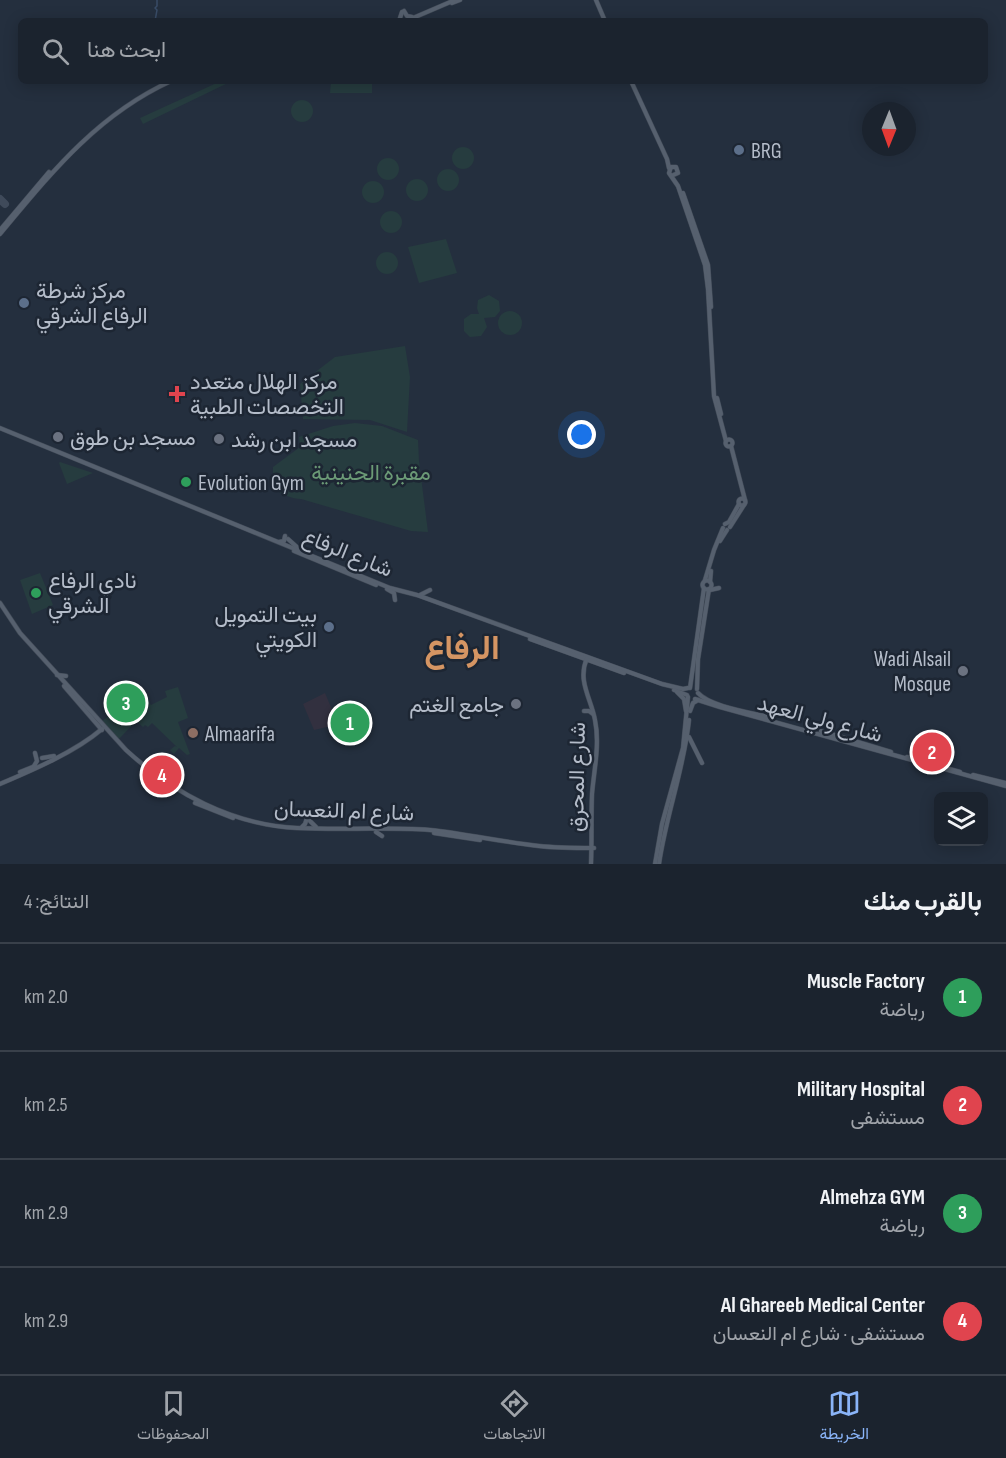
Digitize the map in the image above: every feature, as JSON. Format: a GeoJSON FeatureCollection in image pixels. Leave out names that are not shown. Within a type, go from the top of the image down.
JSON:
{"type":"FeatureCollection","features":[{"type":"Feature","properties":{"kind":"main road"},"geometry":{"type":"LineString","coordinates":[[414,18],[455,0]]}},
{"type":"Feature","properties":{"kind":"main road"},"geometry":{"type":"LineString","coordinates":[[421,18],[460,0]]}},
{"type":"Feature","properties":{"kind":"main road"},"geometry":{"type":"LineString","coordinates":[[597,0],[606,18]]}},
{"type":"Feature","properties":{"kind":"main road"},"geometry":{"type":"LineString","coordinates":[[400,18],[403,12],[409,17],[422,15]]}},
{"type":"Feature","properties":{"kind":"main road"},"geometry":{"type":"LineString","coordinates":[[0,232],[74,145],[105,118],[160,84]]}},
{"type":"Feature","properties":{"kind":"main road"},"geometry":{"type":"LineString","coordinates":[[0,232],[88,135],[127,106],[166,84]]}},
{"type":"Feature","properties":{"kind":"main road"},"geometry":{"type":"LineString","coordinates":[[633,84],[666,151],[678,169],[678,180],[695,225],[709,275],[718,405],[742,502],[714,550],[689,688],[681,757],[662,824],[657,864]]}},
{"type":"Feature","properties":{"kind":"main road"},"geometry":{"type":"LineString","coordinates":[[633,84],[667,159],[669,170],[678,186],[701,251],[706,274],[713,407]]}},
{"type":"Feature","properties":{"kind":"main road"},"geometry":{"type":"LineString","coordinates":[[669,170],[675,166]]}},
{"type":"Feature","properties":{"kind":"main road"},"geometry":{"type":"LineString","coordinates":[[672,176],[678,173]]}},
{"type":"Feature","properties":{"kind":"main road"},"geometry":{"type":"LineString","coordinates":[[689,219],[692,219],[695,225]]}},
{"type":"Feature","properties":{"kind":"main road"},"geometry":{"type":"LineString","coordinates":[[714,396],[729,443]]}},
{"type":"Feature","properties":{"kind":"main road","name":"شارع الرفاع"},"geometry":{"type":"LineString","coordinates":[[0,429],[278,542],[303,556],[329,562],[390,588],[435,601],[587,661],[615,667],[662,684],[697,691]]}},
{"type":"Feature","properties":{"kind":"main road","name":"شارع الرفاع"},"geometry":{"type":"LineString","coordinates":[[0,429],[387,589],[695,699]]}},
{"type":"Feature","properties":{"kind":"main road"},"geometry":{"type":"LineString","coordinates":[[38,444],[57,446],[62,454]]}},
{"type":"Feature","properties":{"kind":"main road"},"geometry":{"type":"LineString","coordinates":[[184,504],[191,501],[196,509]]}},
{"type":"Feature","properties":{"kind":"main road"},"geometry":{"type":"LineString","coordinates":[[278,542],[286,538],[303,556]]}},
{"type":"Feature","properties":{"kind":"main road"},"geometry":{"type":"LineString","coordinates":[[690,711],[697,691],[696,675],[706,599],[706,588],[702,583],[708,581]]}},
{"type":"Feature","properties":{"kind":"main road"},"geometry":{"type":"LineString","coordinates":[[706,599],[711,590],[719,588]]}},
{"type":"Feature","properties":{"kind":"main road"},"geometry":{"type":"LineString","coordinates":[[387,589],[394,593],[397,599],[405,594]]}},
{"type":"Feature","properties":{"kind":"main road"},"geometry":{"type":"LineString","coordinates":[[417,595],[431,591],[435,601]]}},
{"type":"Feature","properties":{"kind":"main road","name":"شارع ام النعسان"},"geometry":{"type":"LineString","coordinates":[[0,603],[14,626],[102,727],[139,762],[196,801],[231,815],[266,825],[296,828],[426,830],[547,848]]}},
{"type":"Feature","properties":{"kind":"main road","name":"شارع ام النعسان"},"geometry":{"type":"LineString","coordinates":[[0,608],[19,635],[106,734],[154,776],[207,811],[243,822],[280,829],[382,834],[431,833],[547,848],[593,849]]}},
{"type":"Feature","properties":{"kind":"main road"},"geometry":{"type":"LineString","coordinates":[[587,661],[590,664],[598,664]]}},
{"type":"Feature","properties":{"kind":"main road","name":"شارع المحرق"},"geometry":{"type":"LineString","coordinates":[[587,661],[583,682],[595,718],[597,741],[591,840],[593,849]]}},
{"type":"Feature","properties":{"kind":"main road","name":"شارع المحرق"},"geometry":{"type":"LineString","coordinates":[[587,661],[586,682],[599,725],[592,862]]}},
{"type":"Feature","properties":{"kind":"main road"},"geometry":{"type":"LineString","coordinates":[[57,674],[67,677],[68,687]]}},
{"type":"Feature","properties":{"kind":"main road"},"geometry":{"type":"LineString","coordinates":[[696,675],[701,693],[714,702]]}},
{"type":"Feature","properties":{"kind":"main road"},"geometry":{"type":"LineString","coordinates":[[679,688],[687,686],[692,679]]}},
{"type":"Feature","properties":{"kind":"main road"},"geometry":{"type":"LineString","coordinates":[[671,689],[680,693],[684,699],[686,725]]}},
{"type":"Feature","properties":{"kind":"main road","name":"شارع ولي العهد"},"geometry":{"type":"LineString","coordinates":[[697,691],[704,698],[714,702],[976,778],[1005,784]]}},
{"type":"Feature","properties":{"kind":"main road"},"geometry":{"type":"LineString","coordinates":[[589,699],[589,704],[584,710],[591,711],[595,718]]}},
{"type":"Feature","properties":{"kind":"main road","name":"شارع ولي العهد"},"geometry":{"type":"LineString","coordinates":[[695,699],[874,746],[882,745],[887,751],[1005,784]]}},
{"type":"Feature","properties":{"kind":"main road"},"geometry":{"type":"LineString","coordinates":[[657,864],[682,765],[690,711],[693,703],[702,700]]}},
{"type":"Feature","properties":{"kind":"main road"},"geometry":{"type":"LineString","coordinates":[[94,722],[97,726],[95,733]]}},
{"type":"Feature","properties":{"kind":"main road"},"geometry":{"type":"LineString","coordinates":[[0,783],[52,758],[102,727]]}},
{"type":"Feature","properties":{"kind":"main road"},"geometry":{"type":"LineString","coordinates":[[688,732],[689,739],[700,755],[702,763]]}},
{"type":"Feature","properties":{"kind":"main road"},"geometry":{"type":"LineString","coordinates":[[95,733],[106,734]]}},
{"type":"Feature","properties":{"kind":"main road"},"geometry":{"type":"LineString","coordinates":[[858,744],[882,745]]}},
{"type":"Feature","properties":{"kind":"main road"},"geometry":{"type":"LineString","coordinates":[[33,768],[37,761],[35,753]]}},
{"type":"Feature","properties":{"kind":"main road"},"geometry":{"type":"LineString","coordinates":[[42,758],[52,758]]}},
{"type":"Feature","properties":{"kind":"main road"},"geometry":{"type":"LineString","coordinates":[[33,768],[47,770],[52,758]]}},
{"type":"Feature","properties":{"kind":"main road"},"geometry":{"type":"LineString","coordinates":[[987,778],[997,774],[1005,784]]}},
{"type":"Feature","properties":{"kind":"main road"},"geometry":{"type":"LineString","coordinates":[[160,777],[168,777],[170,784]]}},
{"type":"Feature","properties":{"kind":"main road"},"geometry":{"type":"LineString","coordinates":[[976,778],[995,781]]}},
{"type":"Feature","properties":{"kind":"main road"},"geometry":{"type":"LineString","coordinates":[[207,811],[231,815]]}},
{"type":"Feature","properties":{"kind":"main road"},"geometry":{"type":"LineString","coordinates":[[296,828],[305,825],[308,819],[312,826],[319,828]]}},
{"type":"Feature","properties":{"kind":"main road"},"geometry":{"type":"LineString","coordinates":[[426,830],[432,827],[438,831]]}},
{"type":"Feature","properties":{"kind":"main road"},"geometry":{"type":"LineString","coordinates":[[382,834],[405,830]]}},
{"type":"Feature","properties":{"kind":"main road"},"geometry":{"type":"LineString","coordinates":[[584,849],[590,846],[591,840]]}},
{"type":"Feature","properties":{"kind":"main road"},"geometry":{"type":"LineString","coordinates":[[584,849],[589,852],[592,862]]}},
{"type":"Feature","properties":{"kind":"shaded area"},"geometry":{"type":"Polygon","coordinates":[[[325,693],[338,720],[336,725],[314,730],[303,704],[325,693]]]}},
{"type":"Feature","properties":{"kind":"green space"},"geometry":{"type":"Polygon","coordinates":[[[214,84],[226,84],[143,124],[140,118],[214,84]]]}},
{"type":"Feature","properties":{"kind":"green space"},"geometry":{"type":"Polygon","coordinates":[[[331,84],[372,84],[372,93],[330,93],[331,84]]]}},
{"type":"Feature","properties":{"kind":"green space"},"geometry":{"type":"Polygon","coordinates":[[[302,100],[310,103],[313,111],[310,119],[302,122],[294,119],[291,111],[294,103],[302,100]]]}},
{"type":"Feature","properties":{"kind":"green space"},"geometry":{"type":"Polygon","coordinates":[[[463,147],[471,150],[474,158],[471,166],[463,169],[455,166],[452,158],[455,150],[463,147]]]}},
{"type":"Feature","properties":{"kind":"green space"},"geometry":{"type":"Polygon","coordinates":[[[388,158],[396,161],[399,169],[396,177],[388,180],[380,177],[377,169],[380,161],[388,158]]]}},
{"type":"Feature","properties":{"kind":"green space"},"geometry":{"type":"Polygon","coordinates":[[[448,169],[456,172],[459,180],[456,188],[448,191],[440,188],[437,180],[440,172],[448,169]]]}},
{"type":"Feature","properties":{"kind":"green space"},"geometry":{"type":"Polygon","coordinates":[[[417,179],[425,182],[428,190],[425,198],[417,201],[409,198],[406,190],[409,182],[417,179]]]}},
{"type":"Feature","properties":{"kind":"green space"},"geometry":{"type":"Polygon","coordinates":[[[373,181],[381,184],[384,192],[381,200],[373,203],[365,200],[362,192],[365,184],[373,181]]]}},
{"type":"Feature","properties":{"kind":"green space"},"geometry":{"type":"Polygon","coordinates":[[[391,211],[399,214],[402,222],[399,230],[391,233],[383,230],[380,222],[383,214],[391,211]]]}},
{"type":"Feature","properties":{"kind":"green space"},"geometry":{"type":"Polygon","coordinates":[[[446,239],[457,273],[419,283],[408,247],[446,239]]]}},
{"type":"Feature","properties":{"kind":"green space"},"geometry":{"type":"Polygon","coordinates":[[[387,252],[395,255],[398,263],[395,271],[387,274],[379,271],[376,263],[379,255],[387,252]]]}},
{"type":"Feature","properties":{"kind":"green space"},"geometry":{"type":"Polygon","coordinates":[[[489,295],[499,301],[500,311],[495,317],[484,318],[487,327],[481,336],[470,337],[464,331],[464,319],[471,314],[479,314],[478,300],[489,295]]]}},
{"type":"Feature","properties":{"kind":"green space"},"geometry":{"type":"Polygon","coordinates":[[[510,311],[515,312],[521,318],[521,328],[515,334],[510,335],[505,334],[499,328],[498,323],[499,318],[505,312],[510,311]]]}},
{"type":"Feature","properties":{"kind":"green space"},"geometry":{"type":"Polygon","coordinates":[[[405,346],[410,377],[407,432],[370,420],[303,419],[300,384],[335,357],[405,346]]]}},
{"type":"Feature","properties":{"kind":"green space","name":"مقبرة الحنينية"},"geometry":{"type":"Polygon","coordinates":[[[355,423],[382,426],[418,440],[428,532],[411,531],[292,498],[278,491],[273,481],[273,467],[300,447],[299,437],[333,426],[355,423]]]}},
{"type":"Feature","properties":{"kind":"green space"},"geometry":{"type":"Polygon","coordinates":[[[60,462],[93,473],[67,484],[60,462]]]}},
{"type":"Feature","properties":{"kind":"green space","name":"نادي الرفاع الشرقي"},"geometry":{"type":"Polygon","coordinates":[[[40,573],[53,605],[32,614],[20,580],[40,573]]]}},
{"type":"Feature","properties":{"kind":"green space"},"geometry":{"type":"Polygon","coordinates":[[[178,687],[188,718],[178,722],[190,754],[187,755],[179,748],[174,754],[170,750],[177,747],[152,723],[148,727],[145,725],[143,727],[136,721],[118,740],[101,722],[114,712],[148,700],[151,705],[167,697],[165,691],[178,687]]]}},
{"type":"Feature","properties":{"kind":"waterway"},"geometry":{"type":"LineString","coordinates":[[156,18],[157,0]]}},
{"type":"Feature","properties":{"kind":"runway"},"geometry":{"type":"LineString","coordinates":[[0,199],[5,204]]}},
{"type":"Feature","properties":{"kind":"place","name":"BRG"},"geometry":{"type":"Point","coordinates":[739,150]}},
{"type":"Feature","properties":{"kind":"place","name":"مركز شرطة الرفاع الشرقي"},"geometry":{"type":"Point","coordinates":[24,303]}},
{"type":"Feature","properties":{"kind":"place","name":"مركز الهلال متعدد التخصصات الطبية"},"geometry":{"type":"Point","coordinates":[177,394]}},
{"type":"Feature","properties":{"kind":"place","name":"مسجد بن طوق"},"geometry":{"type":"Point","coordinates":[58,437]}},
{"type":"Feature","properties":{"kind":"place","name":"مسجد ابن رشد"},"geometry":{"type":"Point","coordinates":[219,439]}},
{"type":"Feature","properties":{"kind":"place","name":"Evolution Gym"},"geometry":{"type":"Point","coordinates":[186,482]}},
{"type":"Feature","properties":{"kind":"place","name":"نادي الرفاع الشرقي"},"geometry":{"type":"Point","coordinates":[36,593]}},
{"type":"Feature","properties":{"kind":"place","name":"بيت التمويل الكويتي"},"geometry":{"type":"Point","coordinates":[329,627]}},
{"type":"Feature","properties":{"kind":"place","name":"Wadi Alsail Mosque"},"geometry":{"type":"Point","coordinates":[963,671]}},
{"type":"Feature","properties":{"kind":"place","name":"Almehza GYM"},"geometry":{"type":"Point","coordinates":[126,703]}},
{"type":"Feature","properties":{"kind":"place","name":"جامع الغتم"},"geometry":{"type":"Point","coordinates":[516,704]}},
{"type":"Feature","properties":{"kind":"place","name":"Muscle Factory"},"geometry":{"type":"Point","coordinates":[350,723]}},
{"type":"Feature","properties":{"kind":"place","name":"Almaarifa"},"geometry":{"type":"Point","coordinates":[193,733]}},
{"type":"Feature","properties":{"kind":"place","name":"Military Hospital"},"geometry":{"type":"Point","coordinates":[932,752]}},
{"type":"Feature","properties":{"kind":"place","name":"Al Ghareeb Medical Center"},"geometry":{"type":"Point","coordinates":[162,775]}},
{"type":"Feature","properties":{"kind":"district","name":"الرفاع"},"geometry":{"type":"Point","coordinates":[462,647]}}]}
